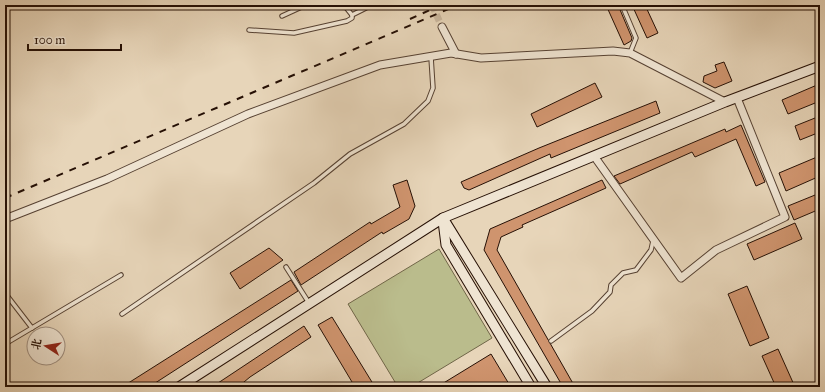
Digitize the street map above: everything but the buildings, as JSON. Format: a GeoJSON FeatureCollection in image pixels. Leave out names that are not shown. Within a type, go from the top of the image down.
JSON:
{"type":"FeatureCollection","features":[{"type":"Feature","properties":{"kind":"main road"},"geometry":{"type":"LineString","coordinates":[[179,387],[443,218],[725,102],[819,70]]}},
{"type":"Feature","properties":{"kind":"main road"},"geometry":{"type":"LineString","coordinates":[[443,218],[446,245],[531,387]]}},
{"type":"Feature","properties":{"kind":"main road"},"geometry":{"type":"LineString","coordinates":[[443,218],[547,387]]}},
{"type":"Feature","properties":{"kind":"street"},"geometry":{"type":"LineString","coordinates":[[442,27],[456,54]]}},
{"type":"Feature","properties":{"kind":"street"},"geometry":{"type":"LineString","coordinates":[[5,219],[107,179],[248,114],[380,65],[431,56],[456,54],[481,58],[612,51],[630,53],[725,102]]}},
{"type":"Feature","properties":{"kind":"street"},"geometry":{"type":"LineString","coordinates":[[594,156],[681,278],[716,250],[785,217],[737,98]]}},
{"type":"Feature","properties":{"kind":"lane"},"geometry":{"type":"LineString","coordinates":[[282,16],[306,5]]}},
{"type":"Feature","properties":{"kind":"lane"},"geometry":{"type":"LineString","coordinates":[[344,5],[352,15]]}},
{"type":"Feature","properties":{"kind":"lane"},"geometry":{"type":"LineString","coordinates":[[250,30],[294,33],[347,21],[352,18],[352,15],[366,8],[364,5]]}},
{"type":"Feature","properties":{"kind":"lane"},"geometry":{"type":"LineString","coordinates":[[622,5],[636,38],[630,53]]}},
{"type":"Feature","properties":{"kind":"lane"},"geometry":{"type":"LineString","coordinates":[[122,314],[314,183],[350,154],[404,124],[428,101],[433,88],[431,56]]}},
{"type":"Feature","properties":{"kind":"lane"},"geometry":{"type":"LineString","coordinates":[[551,341],[592,312],[610,292],[611,285],[623,273],[636,270],[652,250],[653,240]]}},
{"type":"Feature","properties":{"kind":"lane"},"geometry":{"type":"LineString","coordinates":[[286,268],[310,304]]}},
{"type":"Feature","properties":{"kind":"lane"},"geometry":{"type":"LineString","coordinates":[[35,326],[121,275]]}},
{"type":"Feature","properties":{"kind":"lane"},"geometry":{"type":"LineString","coordinates":[[5,293],[30,326]]}},
{"type":"Feature","properties":{"kind":"lane"},"geometry":{"type":"LineString","coordinates":[[5,344],[26,332]]}},
{"type":"Feature","properties":{"kind":"green space"},"geometry":{"type":"Polygon","coordinates":[[[439,249],[492,338],[411,387],[398,387],[348,304],[439,249]]]}},
{"type":"Feature","properties":{"kind":"tunnel"},"geometry":{"type":"LineString","coordinates":[[432,5],[442,27]]}},
{"type":"Feature","properties":{"kind":"railway"},"geometry":{"type":"LineString","coordinates":[[410,19],[441,5]]}},
{"type":"Feature","properties":{"kind":"railway"},"geometry":{"type":"LineString","coordinates":[[5,198],[458,5]]}}]}
